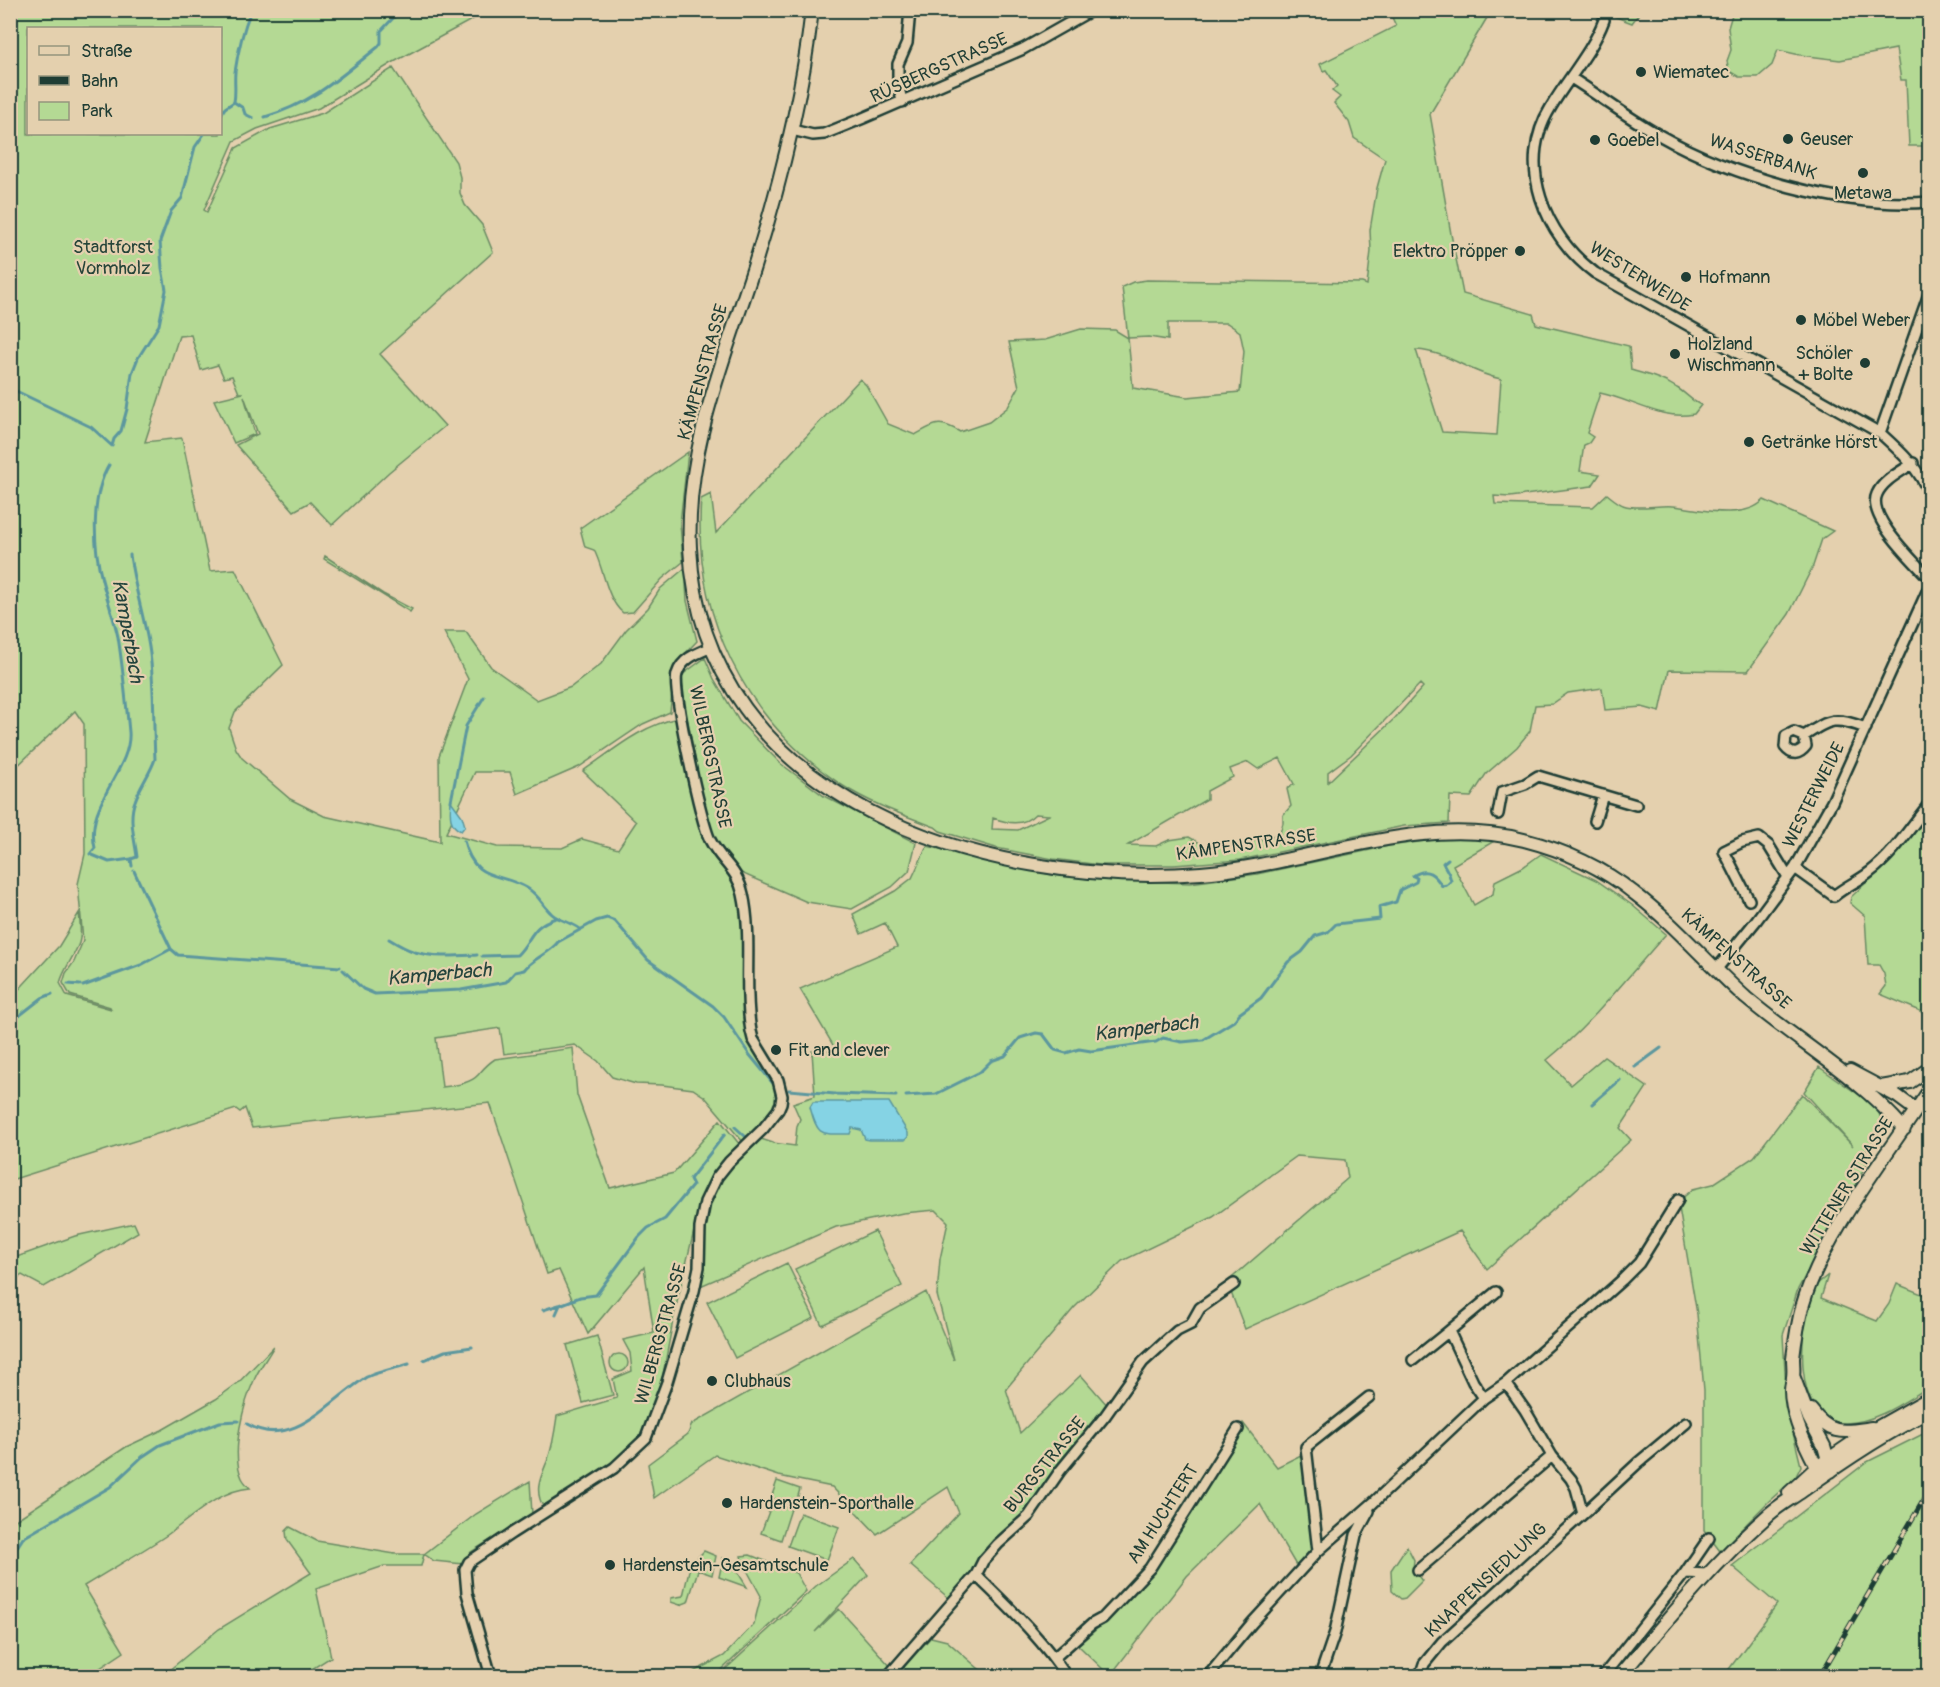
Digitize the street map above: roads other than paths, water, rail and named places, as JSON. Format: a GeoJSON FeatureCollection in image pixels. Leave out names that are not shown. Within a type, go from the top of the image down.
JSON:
{"type":"FeatureCollection","features":[{"type":"Feature","properties":{"kind":"street","name":"KÄMPENSTRASSE"},"geometry":{"type":"LineString","coordinates":[[812,10],[792,130],[772,210],[716,379],[704,424],[691,502],[691,560],[700,612],[712,647],[745,711],[794,763],[837,794],[866,810],[895,824],[941,841],[1001,858],[1052,868],[1104,874],[1205,873],[1243,868],[1407,835],[1452,832],[1496,834],[1545,846],[1603,872],[1631,890],[1651,906],[1749,1000],[1834,1064],[1904,1129]]}},
{"type":"Feature","properties":{"kind":"street"},"geometry":{"type":"LineString","coordinates":[[902,102],[898,82],[898,64],[907,43],[910,10]]}},
{"type":"Feature","properties":{"kind":"street","name":"RÜSBERGSTRASSE"},"geometry":{"type":"LineString","coordinates":[[792,130],[813,135],[825,134],[1027,47],[1092,10]]}},
{"type":"Feature","properties":{"kind":"street","name":"WESTERWEIDE"},"geometry":{"type":"LineString","coordinates":[[1604,20],[1571,78],[1550,107],[1539,133],[1536,159],[1538,188],[1545,213],[1556,234],[1570,252],[1604,278],[1880,434],[1913,463],[1929,495]]}},
{"type":"Feature","properties":{"kind":"street","name":"WASSERBANK"},"geometry":{"type":"LineString","coordinates":[[1571,78],[1659,136],[1748,174],[1813,192],[1852,199],[1908,204],[1929,202]]}},
{"type":"Feature","properties":{"kind":"street"},"geometry":{"type":"LineString","coordinates":[[1880,434],[1929,291]]}},
{"type":"Feature","properties":{"kind":"street"},"geometry":{"type":"LineString","coordinates":[[1913,463],[1883,485],[1876,495],[1875,509],[1880,521],[1929,579]]}},
{"type":"Feature","properties":{"kind":"street","name":"WESTERWEIDE"},"geometry":{"type":"LineString","coordinates":[[1716,970],[1795,868],[1832,802],[1929,585]]}},
{"type":"Feature","properties":{"kind":"street","name":"WILBERGSTRASSE"},"geometry":{"type":"LineString","coordinates":[[491,1677],[467,1593],[465,1570],[469,1562],[614,1468],[646,1438],[667,1382],[694,1291],[699,1267],[700,1228],[705,1202],[717,1178],[729,1162],[763,1129],[781,1103],[782,1096],[778,1080],[753,1039],[751,1031],[747,922],[740,882],[711,842],[704,828],[680,712],[677,674],[688,658],[712,647]]}},
{"type":"Feature","properties":{"kind":"street","name":"WESTERWEIDE"},"geometry":{"type":"LineString","coordinates":[[1804,736],[1826,722],[1834,720],[1866,728]]}},
{"type":"Feature","properties":{"kind":"street"},"geometry":{"type":"LineString","coordinates":[[1498,814],[1502,792],[1525,784],[1538,776],[1636,805]]}},
{"type":"Feature","properties":{"kind":"street"},"geometry":{"type":"LineString","coordinates":[[1595,821],[1603,795]]}},
{"type":"Feature","properties":{"kind":"street"},"geometry":{"type":"LineString","coordinates":[[1795,868],[1834,896],[1845,886],[1869,873],[1884,859],[1929,803]]}},
{"type":"Feature","properties":{"kind":"street","name":"WESTERWEIDE"},"geometry":{"type":"LineString","coordinates":[[1749,900],[1724,851],[1742,842],[1759,838],[1769,846],[1788,877]]}},
{"type":"Feature","properties":{"kind":"street","name":"KÄMPENSTRASSE"},"geometry":{"type":"LineString","coordinates":[[1834,1064],[1881,1088],[1916,1110]]}},
{"type":"Feature","properties":{"kind":"street"},"geometry":{"type":"LineString","coordinates":[[1881,1088],[1910,1082],[1929,1068]]}},
{"type":"Feature","properties":{"kind":"street","name":"WITTENER STRASSE"},"geometry":{"type":"LineString","coordinates":[[1817,1467],[1796,1418],[1791,1389],[1793,1358],[1803,1305],[1819,1263],[1868,1180],[1929,1089]]}},
{"type":"Feature","properties":{"kind":"street"},"geometry":{"type":"LineString","coordinates":[[1208,1677],[1251,1623],[1318,1551],[1373,1503],[1484,1398],[1506,1383],[1639,1263],[1665,1217],[1678,1200]]}},
{"type":"Feature","properties":{"kind":"street","name":"BURGSTRASSE"},"geometry":{"type":"LineString","coordinates":[[888,1677],[976,1575],[983,1561],[1029,1516],[1060,1471],[1105,1416],[1143,1362],[1177,1331],[1191,1324],[1200,1308],[1234,1284]]}},
{"type":"Feature","properties":{"kind":"street"},"geometry":{"type":"LineString","coordinates":[[1413,1360],[1496,1292]]}},
{"type":"Feature","properties":{"kind":"street"},"geometry":{"type":"LineString","coordinates":[[1449,1331],[1473,1382],[1484,1398]]}},
{"type":"Feature","properties":{"kind":"street","name":"WITTENER STRASSE"},"geometry":{"type":"LineString","coordinates":[[1793,1377],[1830,1465]]}},
{"type":"Feature","properties":{"kind":"street"},"geometry":{"type":"LineString","coordinates":[[1506,1383],[1552,1456],[1571,1479],[1583,1514]]}},
{"type":"Feature","properties":{"kind":"street"},"geometry":{"type":"LineString","coordinates":[[1800,1394],[1820,1422],[1827,1427],[1845,1432],[1876,1427]]}},
{"type":"Feature","properties":{"kind":"street"},"geometry":{"type":"LineString","coordinates":[[1318,1551],[1306,1447],[1368,1397]]}},
{"type":"Feature","properties":{"kind":"street"},"geometry":{"type":"LineString","coordinates":[[1620,1677],[1707,1574],[1764,1518],[1876,1427],[1929,1398]]}},
{"type":"Feature","properties":{"kind":"street"},"geometry":{"type":"LineString","coordinates":[[1784,1502],[1790,1491],[1817,1467],[1830,1465],[1929,1411]]}},
{"type":"Feature","properties":{"kind":"street","name":"KNAPPENSIEDLUNG"},"geometry":{"type":"LineString","coordinates":[[1420,1677],[1424,1664],[1442,1642],[1638,1462],[1686,1423]]}},
{"type":"Feature","properties":{"kind":"street","name":"AM HUCHTERT"},"geometry":{"type":"LineString","coordinates":[[1054,1658],[1092,1624],[1103,1618],[1150,1568],[1238,1429]]}},
{"type":"Feature","properties":{"kind":"street"},"geometry":{"type":"LineString","coordinates":[[1418,1570],[1552,1456]]}},
{"type":"Feature","properties":{"kind":"street"},"geometry":{"type":"LineString","coordinates":[[1320,1677],[1335,1632],[1356,1535],[1373,1503]]}},
{"type":"Feature","properties":{"kind":"street"},"geometry":{"type":"LineString","coordinates":[[1603,1677],[1686,1573],[1709,1538]]}},
{"type":"Feature","properties":{"kind":"street"},"geometry":{"type":"LineString","coordinates":[[1686,1573],[1707,1574]]}},
{"type":"Feature","properties":{"kind":"street"},"geometry":{"type":"LineString","coordinates":[[976,1575],[1025,1623],[1054,1658],[1066,1677]]}},
{"type":"Feature","properties":{"kind":"water"},"geometry":{"type":"Polygon","coordinates":[[[451,801],[462,816],[465,826],[461,831],[452,822],[451,801]]]}},
{"type":"Feature","properties":{"kind":"water"},"geometry":{"type":"Polygon","coordinates":[[[813,1102],[889,1102],[908,1133],[908,1137],[905,1140],[870,1140],[865,1139],[861,1130],[852,1128],[850,1134],[822,1132],[815,1124],[810,1107],[813,1102]]]}},
{"type":"Feature","properties":{"kind":"waterway","name":"Kamperbach"},"geometry":{"type":"LineString","coordinates":[[222,113],[234,102],[235,72],[243,33],[251,10]]}},
{"type":"Feature","properties":{"kind":"waterway"},"geometry":{"type":"LineString","coordinates":[[265,117],[312,97],[338,79],[378,47],[381,43],[381,31],[403,10]]}},
{"type":"Feature","properties":{"kind":"waterway"},"geometry":{"type":"LineString","coordinates":[[234,102],[243,108],[245,114],[253,118]]}},
{"type":"Feature","properties":{"kind":"waterway","name":"Kamperbach"},"geometry":{"type":"LineString","coordinates":[[10,388],[91,427],[112,446],[114,439],[121,431],[132,373],[138,358],[159,325],[166,290],[160,241],[171,211],[182,198],[195,147],[203,135]]}},
{"type":"Feature","properties":{"kind":"waterway","name":"Kamperbach"},"geometry":{"type":"LineString","coordinates":[[109,465],[99,491],[95,521],[97,552],[102,580],[118,637],[129,732],[128,746],[123,760],[96,817],[93,832],[95,848],[90,854],[109,862],[131,859],[132,866]]}},
{"type":"Feature","properties":{"kind":"waterway"},"geometry":{"type":"LineString","coordinates":[[130,555],[151,661],[155,759],[133,808],[132,822],[137,857],[131,859]]}},
{"type":"Feature","properties":{"kind":"waterway"},"geometry":{"type":"LineString","coordinates":[[451,801],[466,726],[484,697]]}},
{"type":"Feature","properties":{"kind":"waterway"},"geometry":{"type":"LineString","coordinates":[[464,841],[474,864],[481,870],[527,888],[552,914],[580,929]]}},
{"type":"Feature","properties":{"kind":"waterway","name":"Kamperbach"},"geometry":{"type":"LineString","coordinates":[[906,1096],[936,1094],[980,1072],[991,1061],[1005,1056],[1020,1038],[1036,1033],[1043,1034],[1055,1050],[1066,1053],[1079,1049],[1091,1051],[1156,1042],[1163,1038],[1182,1042],[1203,1040],[1234,1021],[1239,1014],[1261,998],[1288,962],[1302,952],[1315,936],[1328,932],[1336,924],[1380,919],[1379,907],[1396,902],[1400,890],[1416,882],[1417,878],[1413,876],[1418,873],[1430,873],[1442,886],[1447,885],[1451,881],[1443,863],[1448,859]]}},
{"type":"Feature","properties":{"kind":"waterway","name":"Kamperbach"},"geometry":{"type":"LineString","coordinates":[[134,871],[171,949],[178,955],[340,967]]}},
{"type":"Feature","properties":{"kind":"waterway"},"geometry":{"type":"LineString","coordinates":[[482,956],[517,955],[536,929],[556,918]]}},
{"type":"Feature","properties":{"kind":"waterway","name":"Kamperbach"},"geometry":{"type":"LineString","coordinates":[[343,970],[363,989],[375,994],[461,990],[506,982],[515,972],[524,970],[558,942],[596,921],[607,918],[615,921],[648,960],[713,1006],[724,1017],[749,1054],[776,1087]]}},
{"type":"Feature","properties":{"kind":"waterway"},"geometry":{"type":"LineString","coordinates":[[389,939],[423,954],[477,955]]}},
{"type":"Feature","properties":{"kind":"waterway"},"geometry":{"type":"LineString","coordinates":[[83,986],[141,965],[171,949]]}},
{"type":"Feature","properties":{"kind":"waterway"},"geometry":{"type":"LineString","coordinates":[[68,984],[80,985]]}},
{"type":"Feature","properties":{"kind":"waterway"},"geometry":{"type":"LineString","coordinates":[[10,1023],[42,998],[52,994]]}},
{"type":"Feature","properties":{"kind":"waterway"},"geometry":{"type":"LineString","coordinates":[[1635,1067],[1661,1048]]}},
{"type":"Feature","properties":{"kind":"waterway"},"geometry":{"type":"LineString","coordinates":[[1592,1104],[1620,1080]]}},
{"type":"Feature","properties":{"kind":"waterway","name":"Kamperbach"},"geometry":{"type":"LineString","coordinates":[[789,1090],[896,1096]]}},
{"type":"Feature","properties":{"kind":"waterway"},"geometry":{"type":"LineString","coordinates":[[735,1127],[746,1137],[754,1133]]}},
{"type":"Feature","properties":{"kind":"waterway"},"geometry":{"type":"LineString","coordinates":[[556,1314],[560,1305],[580,1297],[596,1295],[639,1237],[648,1228],[665,1219],[693,1185],[690,1179],[725,1134]]}},
{"type":"Feature","properties":{"kind":"waterway"},"geometry":{"type":"LineString","coordinates":[[543,1310],[559,1305]]}},
{"type":"Feature","properties":{"kind":"waterway"},"geometry":{"type":"LineString","coordinates":[[424,1360],[445,1351],[472,1347]]}},
{"type":"Feature","properties":{"kind":"waterway"},"geometry":{"type":"LineString","coordinates":[[247,1424],[264,1431],[280,1431],[295,1427],[310,1419],[365,1378],[409,1364]]}},
{"type":"Feature","properties":{"kind":"waterway"},"geometry":{"type":"LineString","coordinates":[[10,1558],[23,1538],[110,1487],[142,1457],[160,1445],[220,1422],[238,1421]]}},
{"type":"Feature","properties":{"kind":"railway"},"geometry":{"type":"LineString","coordinates":[[1820,1676],[1930,1489]]}},
{"type":"Feature","properties":{"kind":"place","name":"Wiematec"},"geometry":{"type":"Point","coordinates":[1641,72]}},
{"type":"Feature","properties":{"kind":"place","name":"Geuser"},"geometry":{"type":"Point","coordinates":[1788,139]}},
{"type":"Feature","properties":{"kind":"place","name":"Goebel"},"geometry":{"type":"Point","coordinates":[1595,140]}},
{"type":"Feature","properties":{"kind":"place","name":"Metawa"},"geometry":{"type":"Point","coordinates":[1863,173]}},
{"type":"Feature","properties":{"kind":"place","name":"Elektro Pröpper"},"geometry":{"type":"Point","coordinates":[1520,251]}},
{"type":"Feature","properties":{"kind":"place","name":"Hofmann"},"geometry":{"type":"Point","coordinates":[1686,277]}},
{"type":"Feature","properties":{"kind":"place","name":"Möbel Weber"},"geometry":{"type":"Point","coordinates":[1801,320]}},
{"type":"Feature","properties":{"kind":"place","name":"Holzland Wischmann"},"geometry":{"type":"Point","coordinates":[1675,354]}},
{"type":"Feature","properties":{"kind":"place","name":"Schöler + Bolte"},"geometry":{"type":"Point","coordinates":[1865,363]}},
{"type":"Feature","properties":{"kind":"place","name":"Getränke Hörst"},"geometry":{"type":"Point","coordinates":[1749,442]}},
{"type":"Feature","properties":{"kind":"place","name":"Fit and clever"},"geometry":{"type":"Point","coordinates":[776,1050]}},
{"type":"Feature","properties":{"kind":"place","name":"Clubhaus"},"geometry":{"type":"Point","coordinates":[712,1381]}},
{"type":"Feature","properties":{"kind":"place","name":"Hardenstein-Sporthalle"},"geometry":{"type":"Point","coordinates":[727,1503]}},
{"type":"Feature","properties":{"kind":"place","name":"Hardenstein-Gesamtschule"},"geometry":{"type":"Point","coordinates":[610,1565]}},
{"type":"Feature","properties":{"kind":"park label","name":"Stadtforst Vormholz"},"geometry":{"type":"Point","coordinates":[113,257]}}]}
